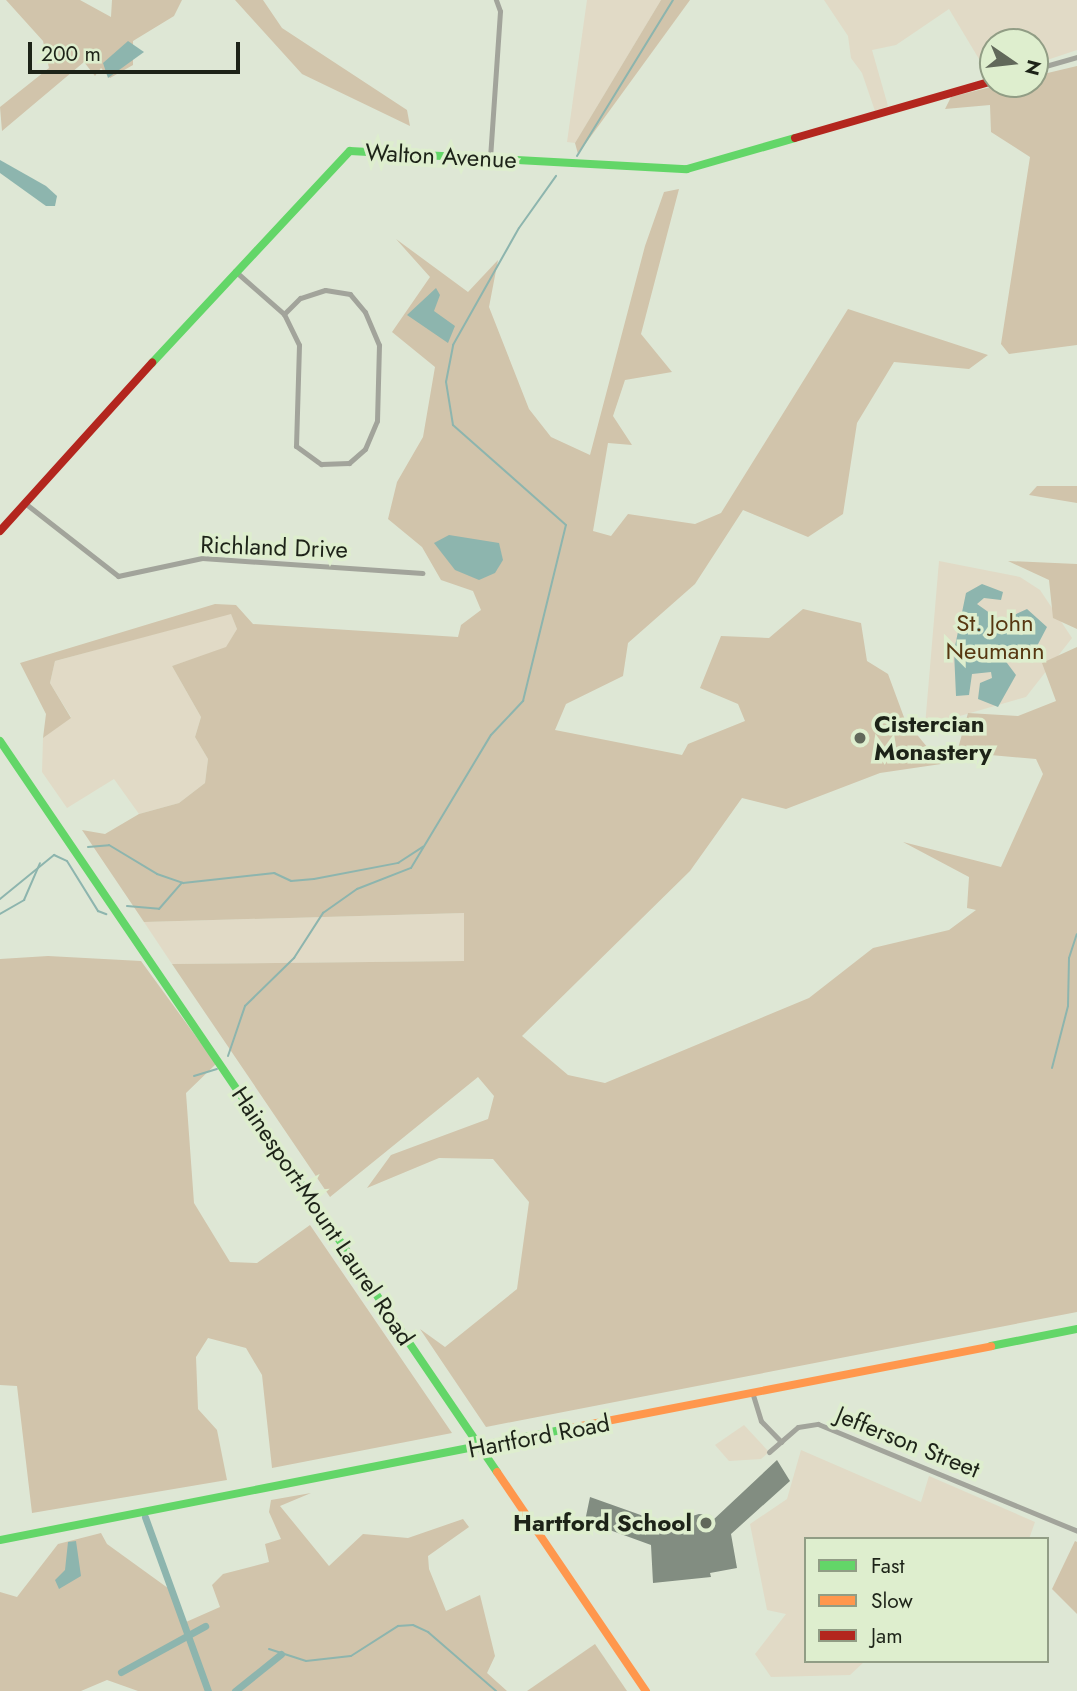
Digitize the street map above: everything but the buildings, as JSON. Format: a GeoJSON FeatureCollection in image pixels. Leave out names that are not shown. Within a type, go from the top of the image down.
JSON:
{"type":"FeatureCollection","features":[{"type":"Feature","properties":{"kind":"street"},"geometry":{"type":"LineString","coordinates":[[490,158],[500,11],[496,0]]}},
{"type":"Feature","properties":{"kind":"street"},"geometry":{"type":"LineString","coordinates":[[1049,65],[1077,57]]}},
{"type":"Feature","properties":{"kind":"street","name":"Walton Avenue"},"geometry":{"type":"LineString","coordinates":[[0,531],[235,271],[350,152],[370,148],[490,158],[702,167],[979,85]]}},
{"type":"Feature","properties":{"kind":"street"},"geometry":{"type":"LineString","coordinates":[[235,271],[284,314],[299,345],[296,446],[321,464],[349,463],[365,449],[377,421],[379,345],[365,312],[351,294],[325,290],[300,298],[284,314]]}},
{"type":"Feature","properties":{"kind":"street","name":"Richland Drive"},"geometry":{"type":"LineString","coordinates":[[26,503],[118,576],[202,558],[422,573]]}},
{"type":"Feature","properties":{"kind":"street","name":"Hainesport-Mount Laurel Road"},"geometry":{"type":"LineString","coordinates":[[0,741],[646,1691]]}},
{"type":"Feature","properties":{"kind":"street","name":"Hartford Road"},"geometry":{"type":"LineString","coordinates":[[0,1540],[753,1395],[1077,1329]]}},
{"type":"Feature","properties":{"kind":"street"},"geometry":{"type":"LineString","coordinates":[[753,1395],[761,1420],[781,1442]]}},
{"type":"Feature","properties":{"kind":"street","name":"Jefferson Street"},"geometry":{"type":"LineString","coordinates":[[769,1452],[803,1425],[825,1426],[1077,1531]]}},
{"type":"Feature","properties":{"kind":"green space"},"geometry":{"type":"Polygon","coordinates":[[[587,0],[661,0],[575,143],[567,142],[587,0]]]}},
{"type":"Feature","properties":{"kind":"green space"},"geometry":{"type":"Polygon","coordinates":[[[824,0],[1077,0],[1077,50],[1049,59],[1049,28],[979,28],[979,59],[949,9],[896,45],[872,50],[888,106],[875,111],[862,73],[851,58],[848,36],[824,0]]]}},
{"type":"Feature","properties":{"kind":"green space","name":"St. John Neumann"},"geometry":{"type":"Polygon","coordinates":[[[939,561],[1020,577],[1040,590],[1072,638],[1026,697],[925,726],[939,561]]]}},
{"type":"Feature","properties":{"kind":"green space"},"geometry":{"type":"Polygon","coordinates":[[[231,613],[237,629],[226,648],[172,666],[201,717],[195,737],[208,759],[205,783],[179,803],[139,814],[114,779],[67,808],[42,772],[43,738],[71,717],[50,683],[55,661],[231,613]]]}},
{"type":"Feature","properties":{"kind":"green space"},"geometry":{"type":"Polygon","coordinates":[[[464,913],[465,961],[172,964],[144,922],[464,913]]]}},
{"type":"Feature","properties":{"kind":"green space"},"geometry":{"type":"Polygon","coordinates":[[[744,1425],[769,1452],[761,1459],[729,1461],[715,1445],[744,1425]]]}},
{"type":"Feature","properties":{"kind":"green space"},"geometry":{"type":"Polygon","coordinates":[[[801,1450],[921,1502],[929,1476],[1035,1522],[1030,1537],[804,1537],[804,1663],[863,1663],[850,1675],[771,1677],[755,1654],[786,1614],[767,1610],[750,1524],[787,1499],[801,1450]]]}},
{"type":"Feature","properties":{"kind":"shaded area"},"geometry":{"type":"Polygon","coordinates":[[[6,0],[80,0],[111,17],[112,0],[182,0],[174,16],[133,41],[133,65],[110,78],[101,68],[95,76],[84,62],[2,131],[0,107],[49,68],[43,41],[6,0]]]}},
{"type":"Feature","properties":{"kind":"shaded area"},"geometry":{"type":"Polygon","coordinates":[[[235,0],[263,0],[282,28],[407,110],[410,126],[302,74],[235,0]]]}},
{"type":"Feature","properties":{"kind":"shaded area"},"geometry":{"type":"Polygon","coordinates":[[[661,0],[690,0],[578,154],[575,143],[661,0]]]}},
{"type":"Feature","properties":{"kind":"shaded area"},"geometry":{"type":"Polygon","coordinates":[[[1077,66],[1077,345],[1009,354],[1001,344],[1030,157],[991,132],[990,105],[945,109],[951,97],[979,90],[979,98],[1049,98],[1049,73],[1077,66]]]}},
{"type":"Feature","properties":{"kind":"shaded area"},"geometry":{"type":"Polygon","coordinates":[[[679,189],[641,334],[672,372],[625,380],[613,416],[632,445],[608,443],[593,531],[611,536],[628,514],[695,524],[721,513],[848,309],[988,355],[969,369],[894,362],[857,423],[843,514],[808,537],[743,510],[695,584],[628,643],[623,676],[566,704],[555,730],[682,755],[688,744],[745,721],[738,704],[700,688],[721,636],[769,638],[803,609],[861,623],[867,661],[888,674],[905,720],[941,764],[880,773],[786,809],[742,798],[690,871],[522,1036],[568,1075],[605,1083],[809,998],[873,948],[949,930],[976,910],[967,908],[969,877],[903,842],[1001,867],[1043,774],[1036,759],[957,752],[968,713],[1018,716],[1056,701],[1042,663],[1077,647],[1077,1312],[486,1427],[420,1329],[445,1347],[517,1289],[529,1202],[493,1159],[439,1158],[367,1188],[391,1155],[488,1119],[494,1096],[478,1077],[330,1197],[172,964],[464,961],[464,913],[144,922],[82,830],[105,834],[139,814],[179,803],[205,783],[208,759],[195,737],[201,717],[172,666],[226,647],[237,629],[231,614],[55,661],[50,683],[71,718],[43,738],[46,714],[20,663],[215,604],[236,605],[253,624],[458,637],[461,625],[481,610],[473,591],[441,580],[422,547],[388,519],[397,482],[423,437],[435,367],[392,332],[430,277],[396,239],[468,292],[498,260],[489,307],[529,409],[551,437],[590,455],[645,246],[664,192],[679,189]]]}},
{"type":"Feature","properties":{"kind":"shaded area"},"geometry":{"type":"Polygon","coordinates":[[[1037,486],[1077,486],[1077,503],[1029,495],[1037,486]]]}},
{"type":"Feature","properties":{"kind":"shaded area"},"geometry":{"type":"Polygon","coordinates":[[[1008,561],[1077,564],[1077,629],[1053,618],[1049,580],[1008,561]]]}},
{"type":"Feature","properties":{"kind":"shaded area"},"geometry":{"type":"Polygon","coordinates":[[[48,956],[141,961],[216,1064],[186,1093],[194,1203],[230,1262],[257,1263],[310,1225],[452,1433],[272,1468],[262,1375],[246,1348],[208,1338],[196,1357],[198,1409],[217,1430],[227,1480],[32,1513],[17,1386],[0,1385],[0,959],[48,956]]]}},
{"type":"Feature","properties":{"kind":"shaded area"},"geometry":{"type":"Polygon","coordinates":[[[311,1493],[280,1506],[329,1566],[363,1534],[408,1538],[463,1519],[469,1527],[428,1556],[429,1569],[446,1611],[480,1595],[495,1656],[487,1673],[507,1691],[138,1691],[107,1680],[81,1691],[0,1691],[0,1592],[17,1597],[58,1544],[101,1533],[107,1544],[172,1591],[186,1622],[220,1607],[212,1585],[223,1574],[269,1562],[265,1544],[281,1539],[269,1512],[271,1500],[311,1493]]]}},
{"type":"Feature","properties":{"kind":"shaded area"},"geometry":{"type":"Polygon","coordinates":[[[1075,1541],[1077,1542],[1077,1614],[1052,1589],[1075,1541]]]}},
{"type":"Feature","properties":{"kind":"shaded area"},"geometry":{"type":"Polygon","coordinates":[[[595,1644],[627,1691],[527,1691],[595,1644]]]}},
{"type":"Feature","properties":{"kind":"water"},"geometry":{"type":"Polygon","coordinates":[[[128,41],[144,52],[108,78],[103,63],[128,41]]]}},
{"type":"Feature","properties":{"kind":"water"},"geometry":{"type":"Polygon","coordinates":[[[0,160],[46,186],[57,196],[55,206],[46,206],[0,173],[0,160]]]}},
{"type":"Feature","properties":{"kind":"water"},"geometry":{"type":"Polygon","coordinates":[[[436,288],[440,295],[434,311],[455,326],[448,343],[407,315],[436,288]]]}},
{"type":"Feature","properties":{"kind":"water"},"geometry":{"type":"Polygon","coordinates":[[[449,535],[499,543],[503,560],[495,573],[479,580],[455,570],[434,543],[449,535]]]}},
{"type":"Feature","properties":{"kind":"water"},"geometry":{"type":"Polygon","coordinates":[[[982,584],[1003,592],[1001,600],[984,598],[977,604],[1001,621],[1027,609],[1047,627],[1036,648],[1020,655],[998,651],[1016,675],[998,707],[978,699],[980,683],[992,678],[991,672],[972,674],[969,695],[956,696],[954,651],[966,593],[982,584]]]}},
{"type":"Feature","properties":{"kind":"water"},"geometry":{"type":"Polygon","coordinates":[[[76,1541],[81,1576],[59,1589],[55,1580],[65,1570],[68,1542],[76,1541]]]}},
{"type":"Feature","properties":{"kind":"waterway"},"geometry":{"type":"LineString","coordinates":[[577,156],[673,0]]}},
{"type":"Feature","properties":{"kind":"waterway"},"geometry":{"type":"LineString","coordinates":[[228,1056],[245,1006],[294,958],[323,913],[357,889],[411,868],[491,735],[523,701],[566,525],[453,425],[446,382],[453,345],[519,228],[556,176]]}},
{"type":"Feature","properties":{"kind":"waterway"},"geometry":{"type":"LineString","coordinates":[[88,847],[109,845],[157,874],[183,883],[274,873],[291,881],[314,879],[398,863],[423,847]]}},
{"type":"Feature","properties":{"kind":"waterway"},"geometry":{"type":"LineString","coordinates":[[0,899],[54,855],[67,861],[98,911],[106,914]]}},
{"type":"Feature","properties":{"kind":"waterway"},"geometry":{"type":"LineString","coordinates":[[0,914],[24,900],[40,863]]}},
{"type":"Feature","properties":{"kind":"waterway"},"geometry":{"type":"LineString","coordinates":[[127,906],[159,909],[182,883]]}},
{"type":"Feature","properties":{"kind":"waterway"},"geometry":{"type":"LineString","coordinates":[[1052,1068],[1068,1006],[1069,958],[1077,934]]}},
{"type":"Feature","properties":{"kind":"waterway"},"geometry":{"type":"LineString","coordinates":[[194,1076],[217,1069]]}},
{"type":"Feature","properties":{"kind":"waterway"},"geometry":{"type":"LineString","coordinates":[[145,1517],[208,1691]]}},
{"type":"Feature","properties":{"kind":"waterway"},"geometry":{"type":"LineString","coordinates":[[269,1649],[306,1661],[351,1656],[398,1626],[413,1625],[428,1632],[496,1691]]}},
{"type":"Feature","properties":{"kind":"waterway"},"geometry":{"type":"LineString","coordinates":[[121,1672],[205,1626]]}},
{"type":"Feature","properties":{"kind":"waterway"},"geometry":{"type":"LineString","coordinates":[[235,1691],[281,1654]]}},
{"type":"Feature","properties":{"kind":"traffic: fast"},"geometry":{"type":"LineString","coordinates":[[152,363],[350,151],[687,169],[795,138]]}},
{"type":"Feature","properties":{"kind":"traffic: fast"},"geometry":{"type":"LineString","coordinates":[[0,741],[497,1472]]}},
{"type":"Feature","properties":{"kind":"traffic: fast"},"geometry":{"type":"LineString","coordinates":[[991,1346],[1077,1329]]}},
{"type":"Feature","properties":{"kind":"traffic: fast"},"geometry":{"type":"LineString","coordinates":[[0,1540],[571,1428]]}},
{"type":"Feature","properties":{"kind":"traffic: slow"},"geometry":{"type":"LineString","coordinates":[[571,1428],[991,1346]]}},
{"type":"Feature","properties":{"kind":"traffic: slow"},"geometry":{"type":"LineString","coordinates":[[497,1472],[646,1691]]}},
{"type":"Feature","properties":{"kind":"traffic: jam"},"geometry":{"type":"LineString","coordinates":[[795,138],[979,85]]}},
{"type":"Feature","properties":{"kind":"traffic: jam"},"geometry":{"type":"LineString","coordinates":[[0,531],[152,363]]}},
{"type":"Feature","properties":{"kind":"place","name":"Cistercian Monastery"},"geometry":{"type":"Point","coordinates":[860,738]}},
{"type":"Feature","properties":{"kind":"place","name":"Hartford School"},"geometry":{"type":"Point","coordinates":[706,1523]}}]}
